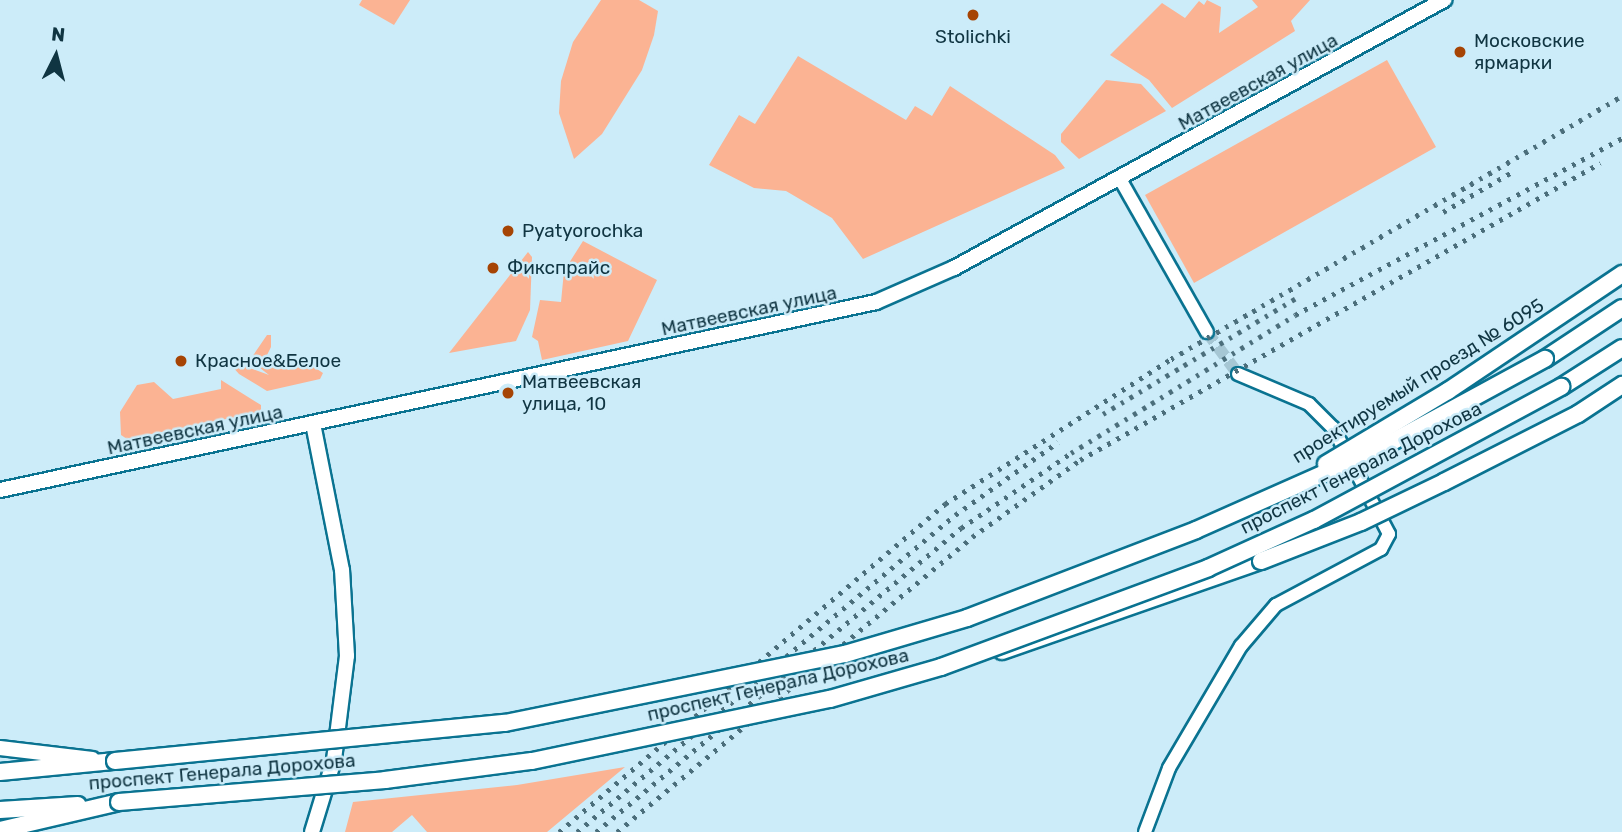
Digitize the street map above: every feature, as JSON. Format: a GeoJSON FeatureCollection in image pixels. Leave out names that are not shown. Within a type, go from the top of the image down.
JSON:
{"type":"FeatureCollection","features":[{"type":"Feature","properties":{"kind":"main road","name":"проектируемый проезд № 6095"},"geometry":{"type":"LineString","coordinates":[[1270,498],[1448,391],[1622,274]]}},
{"type":"Feature","properties":{"kind":"main road","name":"проспект Генерала Дорохова"},"geometry":{"type":"LineString","coordinates":[[0,772],[505,723],[811,663],[993,608],[1270,498],[1379,449],[1545,359],[1622,308]]}},
{"type":"Feature","properties":{"kind":"main road","name":"проспект Генерала Дорохова"},"geometry":{"type":"LineString","coordinates":[[0,810],[385,780],[532,761],[830,699],[962,661],[1208,568],[1302,526],[1561,387],[1622,348]]}},
{"type":"Feature","properties":{"kind":"main road"},"geometry":{"type":"LineString","coordinates":[[962,661],[1044,640],[1361,522],[1578,414],[1622,385]]}},
{"type":"Feature","properties":{"kind":"main road"},"geometry":{"type":"LineString","coordinates":[[0,830],[119,802]]}},
{"type":"Feature","properties":{"kind":"street","name":"Матвеевская улица"},"geometry":{"type":"LineString","coordinates":[[0,490],[876,302],[919,286],[1120,179],[1444,0]]}},
{"type":"Feature","properties":{"kind":"street"},"geometry":{"type":"LineString","coordinates":[[1120,179],[1207,332]]}},
{"type":"Feature","properties":{"kind":"street"},"geometry":{"type":"LineString","coordinates":[[1145,832],[1169,768],[1241,646],[1276,604],[1381,549],[1389,534],[1333,428],[1309,404],[1238,374]]}},
{"type":"Feature","properties":{"kind":"street"},"geometry":{"type":"LineString","coordinates":[[312,832],[334,760],[347,656],[342,570],[313,424]]}},
{"type":"Feature","properties":{"kind":"street"},"geometry":{"type":"LineString","coordinates":[[0,748],[115,761]]}},
{"type":"Feature","properties":{"kind":"shaded area"},"geometry":{"type":"Polygon","coordinates":[[[362,0],[410,0],[394,25],[359,5],[362,0]]]}},
{"type":"Feature","properties":{"kind":"shaded area"},"geometry":{"type":"Polygon","coordinates":[[[601,0],[639,0],[658,11],[654,35],[642,70],[602,134],[574,159],[559,113],[561,81],[573,42],[601,0]]]}},
{"type":"Feature","properties":{"kind":"shaded area"},"geometry":{"type":"Polygon","coordinates":[[[1207,0],[1221,7],[1219,33],[1258,7],[1252,0],[1310,0],[1291,21],[1295,31],[1172,108],[1149,80],[1110,55],[1162,3],[1185,18],[1199,1],[1204,5],[1207,0]]]}},
{"type":"Feature","properties":{"kind":"shaded area"},"geometry":{"type":"Polygon","coordinates":[[[798,56],[906,120],[915,106],[932,116],[950,86],[1055,155],[1065,168],[863,259],[832,218],[786,191],[754,188],[709,165],[739,115],[755,124],[798,56]]]}},
{"type":"Feature","properties":{"kind":"shaded area"},"geometry":{"type":"Polygon","coordinates":[[[1387,60],[1436,147],[1194,283],[1145,195],[1387,60]]]}},
{"type":"Feature","properties":{"kind":"shaded area"},"geometry":{"type":"Polygon","coordinates":[[[1106,80],[1141,84],[1166,111],[1079,159],[1061,142],[1061,134],[1106,80]]]}},
{"type":"Feature","properties":{"kind":"shaded area"},"geometry":{"type":"Polygon","coordinates":[[[583,241],[657,280],[628,341],[542,360],[538,341],[532,337],[540,300],[561,302],[564,271],[583,241]]]}},
{"type":"Feature","properties":{"kind":"shaded area"},"geometry":{"type":"Polygon","coordinates":[[[528,252],[532,257],[530,310],[516,341],[449,353],[528,252]]]}},
{"type":"Feature","properties":{"kind":"shaded area"},"geometry":{"type":"Polygon","coordinates":[[[267,335],[271,335],[271,347],[266,357],[289,370],[297,356],[323,373],[320,379],[267,391],[239,374],[231,365],[233,362],[269,375],[250,360],[267,335]]]}},
{"type":"Feature","properties":{"kind":"shaded area"},"geometry":{"type":"Polygon","coordinates":[[[221,380],[261,405],[261,412],[127,439],[121,435],[120,412],[137,385],[154,382],[173,399],[221,389],[221,380]]]}},
{"type":"Feature","properties":{"kind":"shaded area"},"geometry":{"type":"Polygon","coordinates":[[[625,767],[547,832],[427,832],[412,815],[392,832],[345,832],[353,802],[517,785],[625,767]]]}},
{"type":"Feature","properties":{"kind":"tunnel"},"geometry":{"type":"LineString","coordinates":[[1207,332],[1238,374]]}},
{"type":"Feature","properties":{"kind":"railway"},"geometry":{"type":"LineString","coordinates":[[559,832],[945,504],[1171,359],[1622,96]]}},
{"type":"Feature","properties":{"kind":"railway"},"geometry":{"type":"LineString","coordinates":[[596,832],[961,528],[1071,453],[1295,315],[1622,138]]}},
{"type":"Feature","properties":{"kind":"railway"},"geometry":{"type":"LineString","coordinates":[[617,832],[972,537],[1080,460],[1600,163]]}},
{"type":"Feature","properties":{"kind":"railway"},"geometry":{"type":"LineString","coordinates":[[1443,212],[1512,172]]}},
{"type":"Feature","properties":{"kind":"railway"},"geometry":{"type":"LineString","coordinates":[[1103,414],[1298,297]]}},
{"type":"Feature","properties":{"kind":"railway"},"geometry":{"type":"LineString","coordinates":[[577,832],[955,515],[1058,442]]}},
{"type":"Feature","properties":{"kind":"place","name":"Stolichki"},"geometry":{"type":"Point","coordinates":[973,15]}},
{"type":"Feature","properties":{"kind":"place","name":"Московские ярмарки"},"geometry":{"type":"Point","coordinates":[1460,52]}},
{"type":"Feature","properties":{"kind":"place","name":"Pyatyorochka"},"geometry":{"type":"Point","coordinates":[508,231]}},
{"type":"Feature","properties":{"kind":"place","name":"Фикспрайс"},"geometry":{"type":"Point","coordinates":[493,268]}},
{"type":"Feature","properties":{"kind":"place","name":"Красное&Белое"},"geometry":{"type":"Point","coordinates":[181,361]}},
{"type":"Feature","properties":{"kind":"place","name":"Матвеевская улица, 10"},"geometry":{"type":"Point","coordinates":[508,393]}}]}
